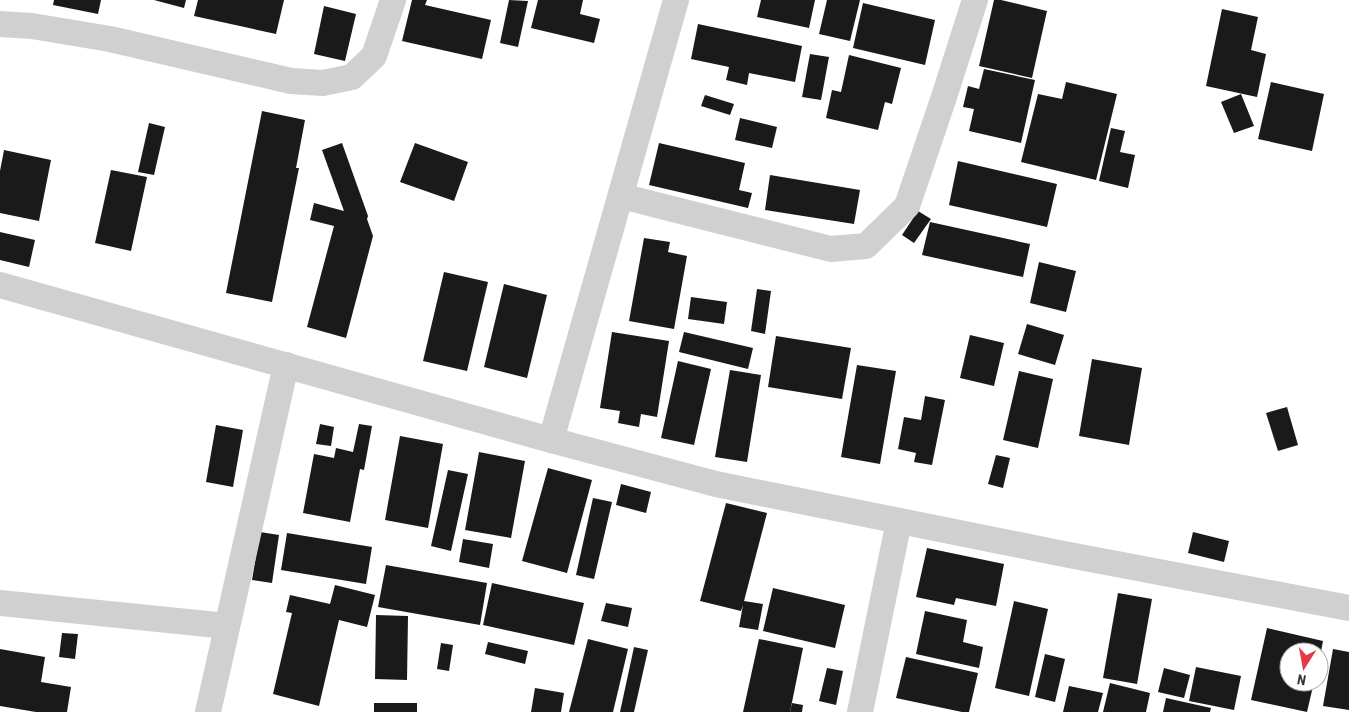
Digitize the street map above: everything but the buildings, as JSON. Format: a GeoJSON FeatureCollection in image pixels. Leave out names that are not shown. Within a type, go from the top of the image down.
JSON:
{"type":"FeatureCollection","features":[{"type":"Feature","properties":{"kind":"street"},"geometry":{"type":"LineString","coordinates":[[0,24],[32,26],[110,38],[291,81],[323,83],[352,77],[374,56],[393,0]]}},
{"type":"Feature","properties":{"kind":"street"},"geometry":{"type":"LineString","coordinates":[[551,440],[676,0]]}},
{"type":"Feature","properties":{"kind":"street"},"geometry":{"type":"LineString","coordinates":[[621,196],[831,249],[866,246],[907,206],[975,0]]}},
{"type":"Feature","properties":{"kind":"street"},"geometry":{"type":"LineString","coordinates":[[0,285],[551,440],[716,484],[1064,554],[1349,608]]}},
{"type":"Feature","properties":{"kind":"street"},"geometry":{"type":"LineString","coordinates":[[208,712],[286,365]]}},
{"type":"Feature","properties":{"kind":"street"},"geometry":{"type":"LineString","coordinates":[[860,712],[899,521]]}},
{"type":"Feature","properties":{"kind":"street"},"geometry":{"type":"LineString","coordinates":[[0,603],[227,626]]}}]}
